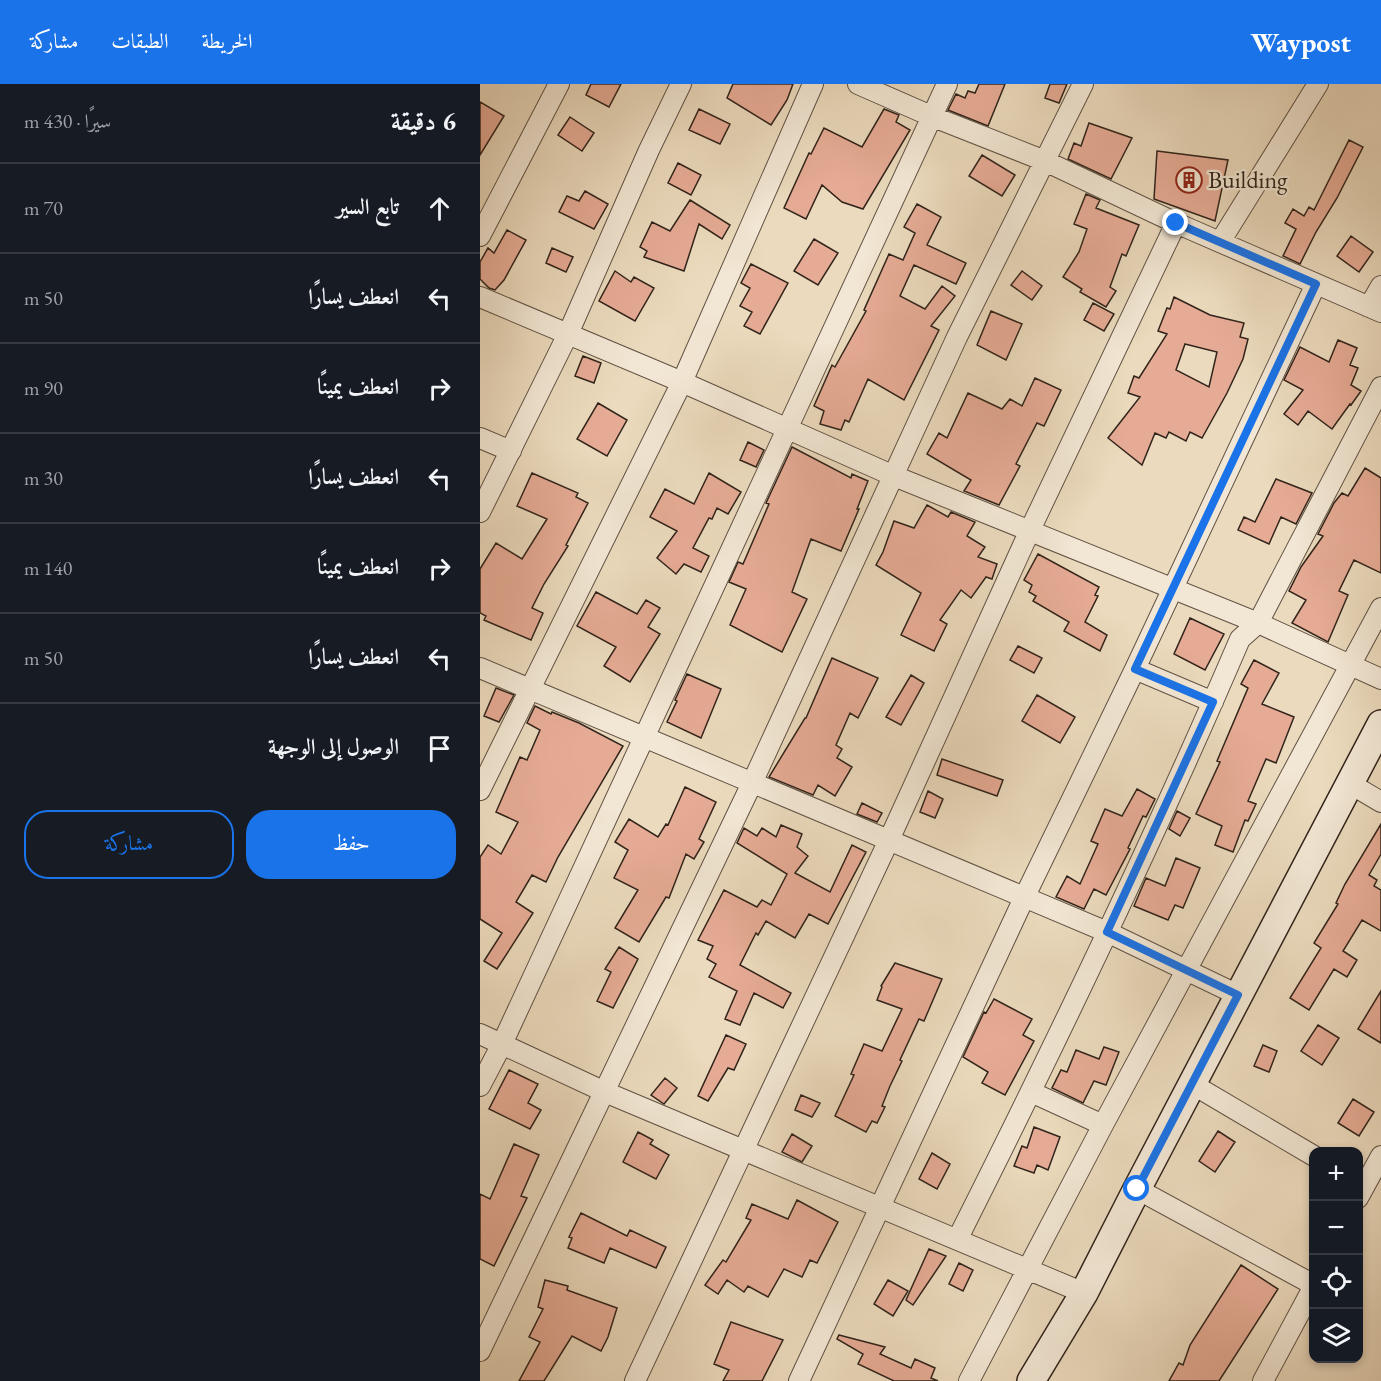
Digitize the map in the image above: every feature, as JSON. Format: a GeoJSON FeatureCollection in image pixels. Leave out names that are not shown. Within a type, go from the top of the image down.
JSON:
{"type":"FeatureCollection","features":[{"type":"Feature","properties":{"kind":"street"},"geometry":{"type":"LineString","coordinates":[[480,236],[559,84]]}},
{"type":"Feature","properties":{"kind":"street"},"geometry":{"type":"LineString","coordinates":[[480,512],[567,334],[681,84]]}},
{"type":"Feature","properties":{"kind":"street"},"geometry":{"type":"LineString","coordinates":[[480,790],[682,382],[813,84]]}},
{"type":"Feature","properties":{"kind":"street"},"geometry":{"type":"LineString","coordinates":[[858,84],[1045,161],[1220,243],[1375,309],[1381,286]]}},
{"type":"Feature","properties":{"kind":"street"},"geometry":{"type":"LineString","coordinates":[[480,1086],[502,1044],[645,738],[947,84]]}},
{"type":"Feature","properties":{"kind":"street"},"geometry":{"type":"LineString","coordinates":[[480,1351],[753,782],[957,337],[1083,84]]}},
{"type":"Feature","properties":{"kind":"street"},"geometry":{"type":"LineString","coordinates":[[1220,243],[1318,84]]}},
{"type":"Feature","properties":{"kind":"street"},"geometry":{"type":"LineString","coordinates":[[635,1381],[889,840],[1030,530],[1176,223]]}},
{"type":"Feature","properties":{"kind":"street"},"geometry":{"type":"LineString","coordinates":[[799,1381],[1024,898],[1135,669],[1316,284]]}},
{"type":"Feature","properties":{"kind":"street"},"geometry":{"type":"LineString","coordinates":[[480,297],[682,382],[894,476],[1258,623],[1381,679]]}},
{"type":"Feature","properties":{"kind":"street"},"geometry":{"type":"LineString","coordinates":[[957,1238],[1031,1092],[1107,932],[1240,639],[1258,623],[1381,387]]}},
{"type":"Feature","properties":{"kind":"street"},"geometry":{"type":"LineString","coordinates":[[480,438],[511,451]]}},
{"type":"Feature","properties":{"kind":"street"},"geometry":{"type":"LineString","coordinates":[[969,1381],[1103,1125],[1381,608]]}},
{"type":"Feature","properties":{"kind":"street"},"geometry":{"type":"LineString","coordinates":[[480,668],[1107,932],[1238,995]]}},
{"type":"Feature","properties":{"kind":"street"},"geometry":{"type":"LineString","coordinates":[[1135,669],[1213,702]]}},
{"type":"Feature","properties":{"kind":"street"},"geometry":{"type":"LineString","coordinates":[[1031,1381],[1084,1293],[1381,724]]}},
{"type":"Feature","properties":{"kind":"street"},"geometry":{"type":"LineString","coordinates":[[1349,783],[1381,802]]}},
{"type":"Feature","properties":{"kind":"street"},"geometry":{"type":"LineString","coordinates":[[480,1034],[605,1092],[1084,1293]]}},
{"type":"Feature","properties":{"kind":"street"},"geometry":{"type":"LineString","coordinates":[[1192,1084],[1309,1153]]}},
{"type":"Feature","properties":{"kind":"street"},"geometry":{"type":"LineString","coordinates":[[1031,1092],[1103,1125]]}},
{"type":"Feature","properties":{"kind":"street"},"geometry":{"type":"LineString","coordinates":[[1366,1191],[1381,1156]]}},
{"type":"Feature","properties":{"kind":"street"},"geometry":{"type":"LineString","coordinates":[[1137,1189],[1309,1283]]}},
{"type":"Feature","properties":{"kind":"street"},"geometry":{"type":"LineString","coordinates":[[1263,1381],[1309,1295]]}},
{"type":"Feature","properties":{"kind":"building"},"geometry":{"type":"Polygon","coordinates":[[[591,84],[621,84],[609,107],[586,95],[591,84]]]}},
{"type":"Feature","properties":{"kind":"building"},"geometry":{"type":"Polygon","coordinates":[[[733,84],[793,84],[787,100],[771,125],[727,98],[733,84]]]}},
{"type":"Feature","properties":{"kind":"building"},"geometry":{"type":"Polygon","coordinates":[[[979,84],[1005,84],[988,126],[948,110],[956,94],[965,98],[968,91],[975,93],[979,84]]]}},
{"type":"Feature","properties":{"kind":"building"},"geometry":{"type":"Polygon","coordinates":[[[1050,84],[1067,84],[1059,103],[1045,98],[1050,84]]]}},
{"type":"Feature","properties":{"kind":"building"},"geometry":{"type":"Polygon","coordinates":[[[480,102],[504,116],[480,155],[480,102]]]}},
{"type":"Feature","properties":{"kind":"building"},"geometry":{"type":"Polygon","coordinates":[[[699,109],[730,124],[720,144],[689,130],[699,109]]]}},
{"type":"Feature","properties":{"kind":"building"},"geometry":{"type":"Polygon","coordinates":[[[884,109],[899,115],[896,122],[910,130],[863,209],[842,202],[822,185],[806,219],[784,208],[809,153],[811,154],[824,128],[862,147],[884,109]]]}},
{"type":"Feature","properties":{"kind":"building"},"geometry":{"type":"Polygon","coordinates":[[[570,117],[594,133],[582,151],[558,135],[570,117]]]}},
{"type":"Feature","properties":{"kind":"building"},"geometry":{"type":"Polygon","coordinates":[[[1089,123],[1132,138],[1111,179],[1068,159],[1074,143],[1081,146],[1089,123]]]}},
{"type":"Feature","properties":{"kind":"building"},"geometry":{"type":"Polygon","coordinates":[[[1349,140],[1363,147],[1300,264],[1283,256],[1296,229],[1285,223],[1293,209],[1304,216],[1309,207],[1314,210],[1349,140]]]}},
{"type":"Feature","properties":{"kind":"building","name":"Building"},"geometry":{"type":"Polygon","coordinates":[[[1157,151],[1228,160],[1215,221],[1154,199],[1157,151]]]}},
{"type":"Feature","properties":{"kind":"building"},"geometry":{"type":"Polygon","coordinates":[[[982,155],[1015,175],[1002,196],[969,176],[982,155]]]}},
{"type":"Feature","properties":{"kind":"building"},"geometry":{"type":"Polygon","coordinates":[[[678,163],[701,175],[691,195],[668,183],[678,163]]]}},
{"type":"Feature","properties":{"kind":"building"},"geometry":{"type":"Polygon","coordinates":[[[585,191],[608,204],[594,229],[559,212],[567,196],[579,201],[585,191]]]}},
{"type":"Feature","properties":{"kind":"building"},"geometry":{"type":"Polygon","coordinates":[[[1086,194],[1100,200],[1096,208],[1139,225],[1126,256],[1122,254],[1110,287],[1116,291],[1106,307],[1080,292],[1082,289],[1063,277],[1079,252],[1087,229],[1074,224],[1086,194]]]}},
{"type":"Feature","properties":{"kind":"building"},"geometry":{"type":"Polygon","coordinates":[[[690,200],[730,225],[722,239],[699,224],[684,271],[644,257],[647,251],[640,247],[652,222],[670,231],[690,200]]]}},
{"type":"Feature","properties":{"kind":"building"},"geometry":{"type":"Polygon","coordinates":[[[917,204],[941,217],[927,245],[966,263],[956,284],[914,265],[900,296],[925,309],[942,286],[955,296],[931,326],[939,330],[904,400],[868,379],[849,422],[845,420],[841,430],[820,424],[824,411],[814,406],[832,365],[835,367],[866,311],[864,310],[889,254],[903,260],[915,233],[904,227],[917,204]]]}},
{"type":"Feature","properties":{"kind":"building"},"geometry":{"type":"Polygon","coordinates":[[[507,230],[526,240],[504,280],[495,290],[489,288],[480,279],[480,262],[488,248],[494,253],[507,230]]]}},
{"type":"Feature","properties":{"kind":"building"},"geometry":{"type":"Polygon","coordinates":[[[1351,236],[1373,252],[1359,272],[1337,256],[1351,236]]]}},
{"type":"Feature","properties":{"kind":"building"},"geometry":{"type":"Polygon","coordinates":[[[814,239],[838,253],[818,285],[794,271],[814,239]]]}},
{"type":"Feature","properties":{"kind":"building"},"geometry":{"type":"Polygon","coordinates":[[[552,248],[573,257],[566,272],[546,263],[552,248]]]}},
{"type":"Feature","properties":{"kind":"building"},"geometry":{"type":"Polygon","coordinates":[[[751,264],[788,283],[760,334],[744,326],[752,312],[740,306],[750,288],[741,283],[751,264]]]}},
{"type":"Feature","properties":{"kind":"building"},"geometry":{"type":"Polygon","coordinates":[[[615,271],[631,282],[634,277],[654,288],[635,321],[599,301],[615,271]]]}},
{"type":"Feature","properties":{"kind":"building"},"geometry":{"type":"Polygon","coordinates":[[[1022,271],[1042,286],[1032,300],[1011,285],[1022,271]]]}},
{"type":"Feature","properties":{"kind":"building"},"geometry":{"type":"Polygon","coordinates":[[[1174,297],[1210,315],[1244,323],[1240,337],[1248,339],[1243,359],[1202,438],[1190,432],[1186,441],[1169,432],[1166,438],[1155,433],[1142,465],[1108,438],[1140,397],[1128,393],[1134,376],[1139,378],[1167,334],[1158,331],[1167,308],[1170,309],[1174,297]],[[1185,344],[1176,370],[1209,387],[1217,352],[1185,344]]]}},
{"type":"Feature","properties":{"kind":"building"},"geometry":{"type":"Polygon","coordinates":[[[1093,303],[1114,314],[1104,331],[1084,320],[1093,303]]]}},
{"type":"Feature","properties":{"kind":"building"},"geometry":{"type":"Polygon","coordinates":[[[991,311],[1022,324],[1006,360],[977,345],[991,311]]]}},
{"type":"Feature","properties":{"kind":"building"},"geometry":{"type":"Polygon","coordinates":[[[1338,340],[1357,348],[1350,365],[1358,368],[1351,385],[1361,391],[1332,429],[1308,411],[1298,425],[1284,414],[1303,390],[1284,380],[1300,347],[1329,362],[1338,340]]]}},
{"type":"Feature","properties":{"kind":"building"},"geometry":{"type":"Polygon","coordinates":[[[583,356],[601,363],[594,383],[575,376],[583,356]]]}},
{"type":"Feature","properties":{"kind":"building"},"geometry":{"type":"Polygon","coordinates":[[[1035,378],[1061,390],[1044,426],[1037,423],[1016,464],[1020,466],[999,505],[964,491],[971,480],[927,454],[939,433],[947,438],[968,393],[1002,409],[1010,399],[1022,406],[1035,378]]]}},
{"type":"Feature","properties":{"kind":"building"},"geometry":{"type":"Polygon","coordinates":[[[598,403],[627,420],[607,456],[577,439],[598,403]]]}},
{"type":"Feature","properties":{"kind":"building"},"geometry":{"type":"Polygon","coordinates":[[[748,442],[764,450],[756,467],[740,460],[748,442]]]}},
{"type":"Feature","properties":{"kind":"building"},"geometry":{"type":"Polygon","coordinates":[[[792,447],[851,478],[852,474],[868,481],[841,551],[811,539],[792,592],[807,599],[782,652],[730,625],[746,589],[729,582],[738,562],[743,564],[769,504],[766,503],[792,447]]]}},
{"type":"Feature","properties":{"kind":"building"},"geometry":{"type":"Polygon","coordinates":[[[1365,468],[1381,478],[1381,573],[1354,560],[1339,591],[1348,595],[1328,642],[1292,623],[1306,600],[1289,591],[1301,567],[1323,536],[1318,534],[1334,503],[1342,493],[1348,496],[1365,468]]]}},
{"type":"Feature","properties":{"kind":"building"},"geometry":{"type":"Polygon","coordinates":[[[532,473],[578,493],[576,497],[588,503],[566,545],[568,546],[532,608],[543,613],[531,640],[484,620],[486,616],[480,613],[480,569],[496,543],[522,559],[547,519],[517,506],[532,473]]]}},
{"type":"Feature","properties":{"kind":"building"},"geometry":{"type":"Polygon","coordinates":[[[709,473],[741,492],[728,514],[717,508],[693,548],[709,556],[701,572],[684,564],[676,574],[657,558],[677,531],[650,517],[665,489],[694,504],[709,473]]]}},
{"type":"Feature","properties":{"kind":"building"},"geometry":{"type":"Polygon","coordinates":[[[1276,479],[1312,493],[1296,524],[1281,517],[1269,544],[1238,530],[1244,517],[1255,522],[1276,479]]]}},
{"type":"Feature","properties":{"kind":"building"},"geometry":{"type":"Polygon","coordinates":[[[927,505],[948,517],[951,512],[975,522],[967,536],[985,547],[978,557],[997,564],[992,579],[986,577],[971,598],[961,590],[940,620],[947,624],[934,651],[901,635],[921,593],[876,565],[894,521],[914,528],[927,505]]]}},
{"type":"Feature","properties":{"kind":"building"},"geometry":{"type":"Polygon","coordinates":[[[1038,554],[1099,587],[1095,595],[1098,596],[1085,622],[1107,635],[1100,651],[1064,631],[1069,622],[1033,601],[1036,596],[1029,592],[1032,585],[1024,580],[1038,554]]]}},
{"type":"Feature","properties":{"kind":"building"},"geometry":{"type":"Polygon","coordinates":[[[596,592],[637,614],[646,600],[660,608],[648,627],[660,634],[630,682],[604,666],[616,647],[577,626],[596,592]]]}},
{"type":"Feature","properties":{"kind":"building"},"geometry":{"type":"Polygon","coordinates":[[[1190,618],[1224,634],[1205,670],[1174,654],[1190,618]]]}},
{"type":"Feature","properties":{"kind":"building"},"geometry":{"type":"Polygon","coordinates":[[[1018,646],[1042,658],[1034,673],[1010,660],[1018,646]]]}},
{"type":"Feature","properties":{"kind":"building"},"geometry":{"type":"Polygon","coordinates":[[[832,658],[878,678],[858,718],[850,713],[836,745],[842,749],[837,758],[852,767],[835,796],[818,785],[813,795],[769,777],[806,718],[832,658]]]}},
{"type":"Feature","properties":{"kind":"building"},"geometry":{"type":"Polygon","coordinates":[[[1254,660],[1279,673],[1262,704],[1294,717],[1276,763],[1266,759],[1248,801],[1256,804],[1248,821],[1245,820],[1233,852],[1215,845],[1222,826],[1196,814],[1220,762],[1217,761],[1248,688],[1241,684],[1254,660]]]}},
{"type":"Feature","properties":{"kind":"building"},"geometry":{"type":"Polygon","coordinates":[[[687,674],[721,689],[701,738],[667,722],[687,674]]]}},
{"type":"Feature","properties":{"kind":"building"},"geometry":{"type":"Polygon","coordinates":[[[911,675],[924,683],[901,725],[886,717],[911,675]]]}},
{"type":"Feature","properties":{"kind":"building"},"geometry":{"type":"Polygon","coordinates":[[[496,688],[514,695],[499,722],[484,716],[496,688]]]}},
{"type":"Feature","properties":{"kind":"building"},"geometry":{"type":"Polygon","coordinates":[[[1037,695],[1075,717],[1060,743],[1022,721],[1037,695]]]}},
{"type":"Feature","properties":{"kind":"building"},"geometry":{"type":"Polygon","coordinates":[[[535,706],[579,723],[623,746],[558,857],[546,882],[532,875],[516,902],[533,913],[497,969],[484,961],[502,933],[480,919],[480,857],[488,845],[501,854],[518,822],[496,812],[520,757],[527,760],[540,730],[527,723],[535,706]]]}},
{"type":"Feature","properties":{"kind":"building"},"geometry":{"type":"Polygon","coordinates":[[[942,759],[1003,780],[997,796],[937,775],[942,759]]]}},
{"type":"Feature","properties":{"kind":"building"},"geometry":{"type":"Polygon","coordinates":[[[685,787],[716,802],[699,839],[704,842],[694,859],[686,854],[669,898],[666,897],[639,942],[615,928],[638,890],[614,878],[628,850],[615,842],[629,819],[658,837],[666,824],[668,825],[685,787]]]}},
{"type":"Feature","properties":{"kind":"building"},"geometry":{"type":"Polygon","coordinates":[[[1137,789],[1155,799],[1146,817],[1143,816],[1128,848],[1130,849],[1106,895],[1094,889],[1084,909],[1056,897],[1067,876],[1080,884],[1098,844],[1091,841],[1105,809],[1122,816],[1137,789]]]}},
{"type":"Feature","properties":{"kind":"building"},"geometry":{"type":"Polygon","coordinates":[[[928,791],[943,799],[935,818],[920,812],[928,791]]]}},
{"type":"Feature","properties":{"kind":"building"},"geometry":{"type":"Polygon","coordinates":[[[862,803],[882,813],[877,822],[857,814],[862,803]]]}},
{"type":"Feature","properties":{"kind":"building"},"geometry":{"type":"Polygon","coordinates":[[[1177,811],[1190,818],[1180,836],[1169,829],[1177,811]]]}},
{"type":"Feature","properties":{"kind":"building"},"geometry":{"type":"Polygon","coordinates":[[[1381,824],[1381,854],[1369,875],[1377,880],[1374,886],[1381,890],[1381,931],[1362,920],[1343,951],[1357,960],[1347,977],[1334,969],[1309,1010],[1290,998],[1321,948],[1314,943],[1338,904],[1336,903],[1345,884],[1381,824]]]}},
{"type":"Feature","properties":{"kind":"building"},"geometry":{"type":"Polygon","coordinates":[[[781,825],[802,834],[797,847],[808,856],[795,873],[830,892],[852,845],[866,852],[828,924],[809,914],[795,938],[766,921],[758,935],[756,933],[740,965],[791,993],[783,1008],[754,993],[740,1025],[725,1019],[737,991],[709,977],[716,964],[707,959],[713,946],[698,940],[724,890],[757,907],[762,900],[771,905],[787,874],[737,843],[744,828],[757,836],[762,828],[776,837],[781,825]]]}},
{"type":"Feature","properties":{"kind":"building"},"geometry":{"type":"Polygon","coordinates":[[[1176,858],[1200,868],[1183,908],[1175,905],[1168,920],[1134,906],[1146,878],[1165,886],[1176,858]]]}},
{"type":"Feature","properties":{"kind":"building"},"geometry":{"type":"Polygon","coordinates":[[[619,947],[638,959],[613,1008],[597,1001],[611,972],[605,969],[619,947]]]}},
{"type":"Feature","properties":{"kind":"building"},"geometry":{"type":"Polygon","coordinates":[[[895,963],[942,979],[924,1021],[919,1019],[900,1060],[902,1061],[882,1106],[885,1107],[877,1123],[872,1121],[866,1132],[835,1116],[854,1075],[851,1074],[864,1044],[882,1051],[902,1009],[877,1000],[881,986],[895,963]]]}},
{"type":"Feature","properties":{"kind":"building"},"geometry":{"type":"Polygon","coordinates":[[[1381,991],[1381,1043],[1358,1029],[1381,991]]]}},
{"type":"Feature","properties":{"kind":"building"},"geometry":{"type":"Polygon","coordinates":[[[994,999],[1032,1019],[1023,1035],[1034,1041],[1005,1095],[982,1083],[988,1072],[963,1057],[984,1012],[986,1013],[994,999]]]}},
{"type":"Feature","properties":{"kind":"building"},"geometry":{"type":"Polygon","coordinates":[[[1318,1025],[1339,1038],[1322,1065],[1301,1051],[1318,1025]]]}},
{"type":"Feature","properties":{"kind":"building"},"geometry":{"type":"Polygon","coordinates":[[[726,1035],[746,1044],[734,1070],[728,1068],[708,1101],[698,1096],[726,1035]]]}},
{"type":"Feature","properties":{"kind":"building"},"geometry":{"type":"Polygon","coordinates":[[[1263,1045],[1277,1051],[1269,1072],[1254,1066],[1263,1045]]]}},
{"type":"Feature","properties":{"kind":"building"},"geometry":{"type":"Polygon","coordinates":[[[1104,1047],[1119,1052],[1106,1085],[1094,1081],[1083,1103],[1052,1088],[1061,1070],[1067,1072],[1076,1050],[1099,1059],[1104,1047]]]}},
{"type":"Feature","properties":{"kind":"building"},"geometry":{"type":"Polygon","coordinates":[[[509,1070],[538,1084],[528,1103],[541,1110],[530,1129],[489,1109],[509,1070]]]}},
{"type":"Feature","properties":{"kind":"building"},"geometry":{"type":"Polygon","coordinates":[[[665,1078],[677,1088],[664,1104],[651,1095],[665,1078]]]}},
{"type":"Feature","properties":{"kind":"building"},"geometry":{"type":"Polygon","coordinates":[[[801,1095],[820,1103],[812,1117],[795,1110],[801,1095]]]}},
{"type":"Feature","properties":{"kind":"building"},"geometry":{"type":"Polygon","coordinates":[[[1353,1099],[1374,1112],[1359,1136],[1338,1123],[1353,1099]]]}},
{"type":"Feature","properties":{"kind":"building"},"geometry":{"type":"Polygon","coordinates":[[[1034,1127],[1060,1137],[1048,1170],[1037,1165],[1034,1173],[1014,1166],[1022,1146],[1027,1148],[1034,1127]]]}},
{"type":"Feature","properties":{"kind":"building"},"geometry":{"type":"Polygon","coordinates":[[[1218,1131],[1235,1142],[1215,1172],[1199,1161],[1218,1131]]]}},
{"type":"Feature","properties":{"kind":"building"},"geometry":{"type":"Polygon","coordinates":[[[638,1132],[653,1140],[650,1144],[669,1155],[656,1179],[623,1162],[638,1132]]]}},
{"type":"Feature","properties":{"kind":"building"},"geometry":{"type":"Polygon","coordinates":[[[792,1134],[812,1146],[802,1162],[782,1152],[792,1134]]]}},
{"type":"Feature","properties":{"kind":"building"},"geometry":{"type":"Polygon","coordinates":[[[514,1144],[539,1155],[521,1196],[527,1198],[494,1266],[480,1259],[480,1194],[490,1199],[514,1144]]]}},
{"type":"Feature","properties":{"kind":"building"},"geometry":{"type":"Polygon","coordinates":[[[932,1153],[950,1164],[937,1189],[919,1179],[932,1153]]]}},
{"type":"Feature","properties":{"kind":"building"},"geometry":{"type":"Polygon","coordinates":[[[797,1200],[838,1222],[817,1263],[810,1260],[802,1277],[784,1269],[768,1297],[748,1286],[744,1292],[727,1280],[718,1294],[705,1285],[723,1260],[726,1262],[751,1220],[746,1218],[752,1204],[788,1219],[797,1200]]]}},
{"type":"Feature","properties":{"kind":"building"},"geometry":{"type":"Polygon","coordinates":[[[581,1213],[627,1236],[630,1230],[666,1247],[656,1268],[610,1248],[604,1263],[568,1248],[572,1238],[569,1237],[581,1213]]]}},
{"type":"Feature","properties":{"kind":"building"},"geometry":{"type":"Polygon","coordinates":[[[929,1249],[946,1256],[913,1305],[906,1300],[929,1249]]]}},
{"type":"Feature","properties":{"kind":"building"},"geometry":{"type":"Polygon","coordinates":[[[959,1263],[973,1270],[963,1291],[949,1284],[959,1263]]]}},
{"type":"Feature","properties":{"kind":"building"},"geometry":{"type":"Polygon","coordinates":[[[1241,1265],[1278,1289],[1219,1381],[1169,1381],[1179,1363],[1183,1365],[1190,1345],[1241,1265]]]}},
{"type":"Feature","properties":{"kind":"building"},"geometry":{"type":"Polygon","coordinates":[[[545,1280],[568,1286],[567,1290],[617,1308],[601,1351],[572,1336],[544,1381],[519,1381],[540,1342],[529,1337],[543,1309],[538,1307],[545,1280]]]}},
{"type":"Feature","properties":{"kind":"building"},"geometry":{"type":"Polygon","coordinates":[[[888,1280],[908,1291],[893,1316],[874,1304],[888,1280]]]}},
{"type":"Feature","properties":{"kind":"building"},"geometry":{"type":"Polygon","coordinates":[[[731,1322],[783,1340],[762,1381],[723,1381],[729,1370],[714,1364],[731,1322]]]}},
{"type":"Feature","properties":{"kind":"building"},"geometry":{"type":"Polygon","coordinates":[[[839,1335],[885,1347],[880,1354],[911,1368],[915,1359],[935,1368],[931,1378],[938,1381],[894,1381],[858,1364],[863,1354],[837,1339],[839,1335]]]}},
{"type":"Feature","properties":{"kind":"place","name":"Building"},"geometry":{"type":"Point","coordinates":[1189,180]}},
{"type":"Feature","properties":{"kind":"route"},"geometry":{"type":"LineString","coordinates":[[1137,1189],[1238,995],[1107,932],[1213,702],[1135,669],[1316,284],[1176,223]]}}]}
